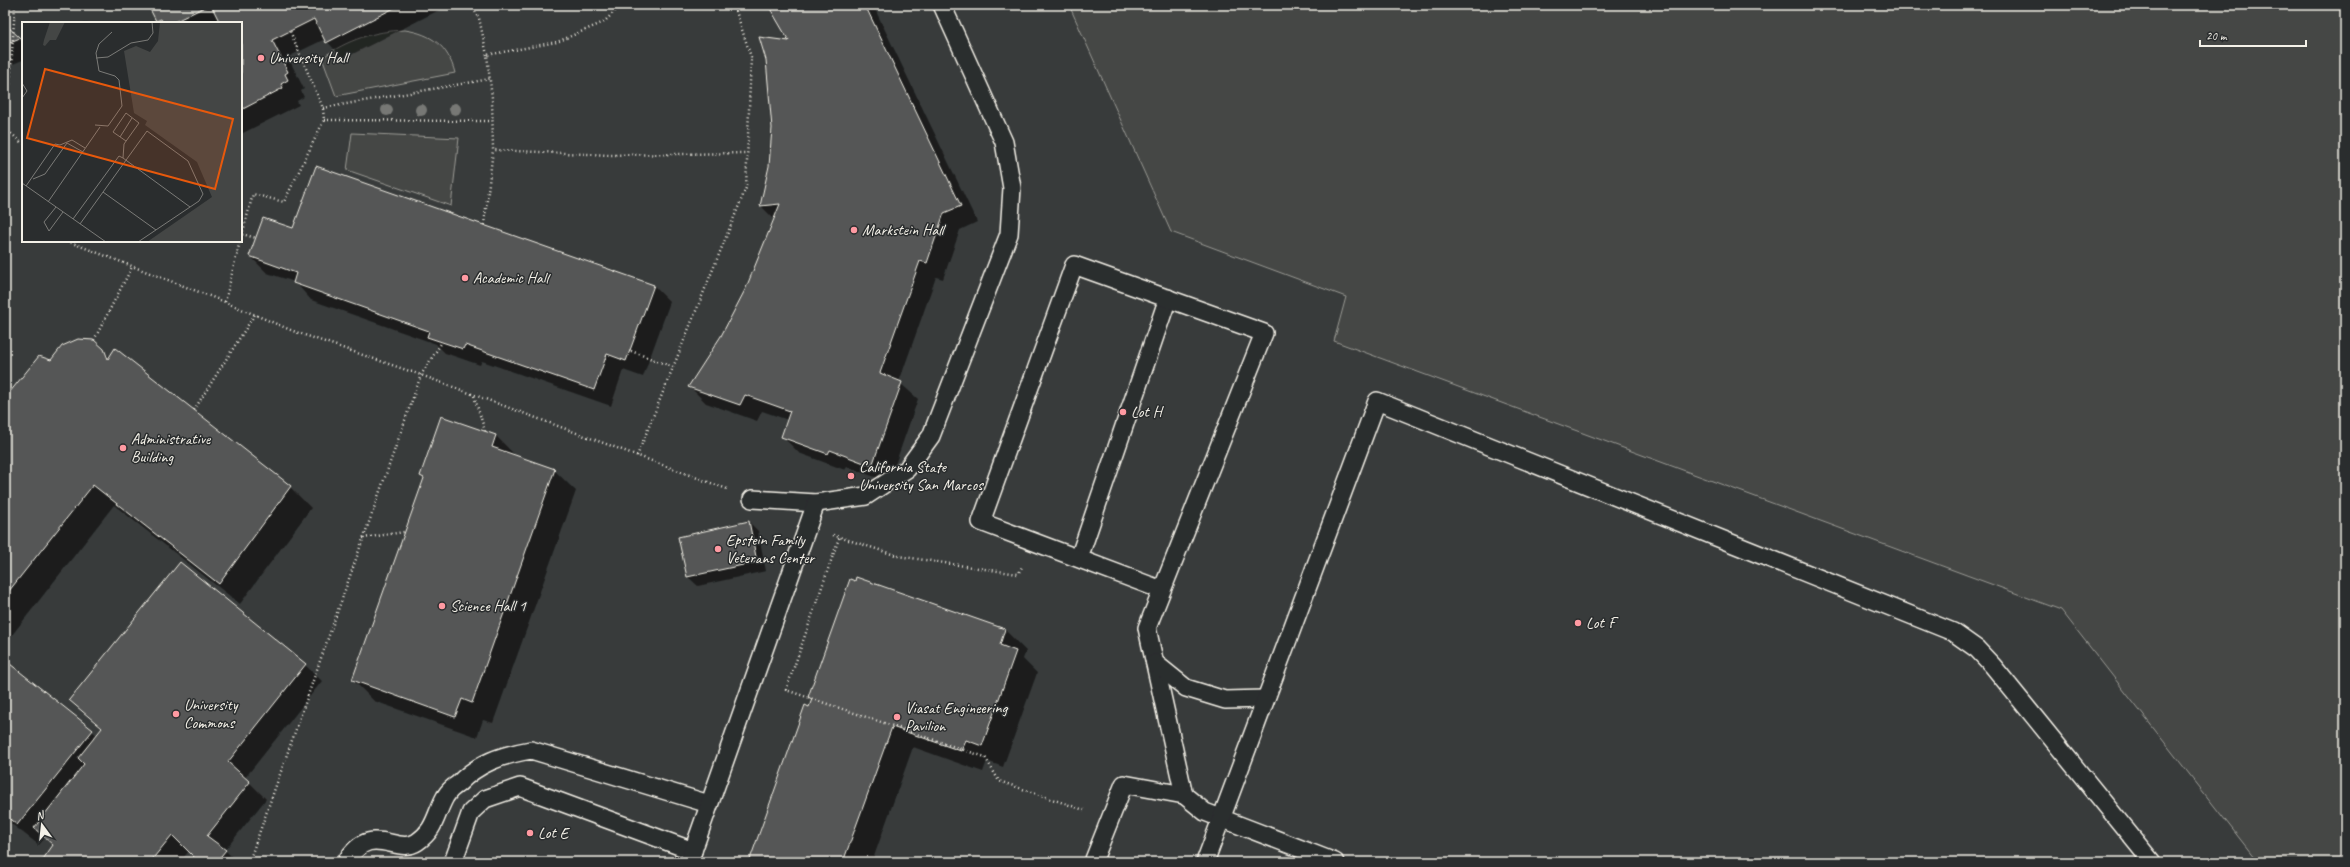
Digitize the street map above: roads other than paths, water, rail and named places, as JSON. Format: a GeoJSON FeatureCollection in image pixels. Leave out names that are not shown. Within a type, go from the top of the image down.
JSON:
{"type":"FeatureCollection","features":[{"type":"Feature","properties":{"kind":"lane"},"geometry":{"type":"LineString","coordinates":[[752,499],[816,503],[866,496],[908,469],[931,436],[1009,234],[1012,188],[1004,142],[942,5]]}},
{"type":"Feature","properties":{"kind":"lane"},"geometry":{"type":"LineString","coordinates":[[1162,590],[982,522],[1074,265],[1264,333],[1148,628],[1184,795]]}},
{"type":"Feature","properties":{"kind":"lane"},"geometry":{"type":"LineString","coordinates":[[1079,558],[1168,298]]}},
{"type":"Feature","properties":{"kind":"lane"},"geometry":{"type":"LineString","coordinates":[[1205,862],[1220,818],[1377,401],[1953,632],[1977,649],[1993,666],[2152,862]]}},
{"type":"Feature","properties":{"kind":"lane"},"geometry":{"type":"LineString","coordinates":[[453,862],[471,812],[485,799],[520,787],[691,856],[816,503]]}},
{"type":"Feature","properties":{"kind":"lane"},"geometry":{"type":"LineString","coordinates":[[1155,664],[1186,688],[1225,700],[1265,699]]}},
{"type":"Feature","properties":{"kind":"lane"},"geometry":{"type":"LineString","coordinates":[[346,862],[353,850],[368,841],[412,846],[429,834],[446,795],[470,771],[503,755],[531,750],[709,804]]}},
{"type":"Feature","properties":{"kind":"lane"},"geometry":{"type":"LineString","coordinates":[[1093,862],[1124,784],[1184,795],[1205,812],[1335,862]]}},
{"type":"Feature","properties":{"kind":"place","name":"University Hall"},"geometry":{"type":"Point","coordinates":[261,58]}},
{"type":"Feature","properties":{"kind":"place","name":"Markstein Hall"},"geometry":{"type":"Point","coordinates":[854,230]}},
{"type":"Feature","properties":{"kind":"place","name":"Academic Hall"},"geometry":{"type":"Point","coordinates":[465,278]}},
{"type":"Feature","properties":{"kind":"place","name":"Lot H"},"geometry":{"type":"Point","coordinates":[1123,412]}},
{"type":"Feature","properties":{"kind":"place","name":"Administrative Building"},"geometry":{"type":"Point","coordinates":[123,448]}},
{"type":"Feature","properties":{"kind":"place","name":"California State University San Marcos"},"geometry":{"type":"Point","coordinates":[851,476]}},
{"type":"Feature","properties":{"kind":"place","name":"Epstein Family Veterans Center"},"geometry":{"type":"Point","coordinates":[718,549]}},
{"type":"Feature","properties":{"kind":"place","name":"Science Hall 1"},"geometry":{"type":"Point","coordinates":[442,606]}},
{"type":"Feature","properties":{"kind":"place","name":"Lot F"},"geometry":{"type":"Point","coordinates":[1578,623]}},
{"type":"Feature","properties":{"kind":"place","name":"University Commons"},"geometry":{"type":"Point","coordinates":[176,714]}},
{"type":"Feature","properties":{"kind":"place","name":"Viasat Engineering Pavilion"},"geometry":{"type":"Point","coordinates":[897,717]}},
{"type":"Feature","properties":{"kind":"place","name":"Lot E"},"geometry":{"type":"Point","coordinates":[530,833]}}]}
